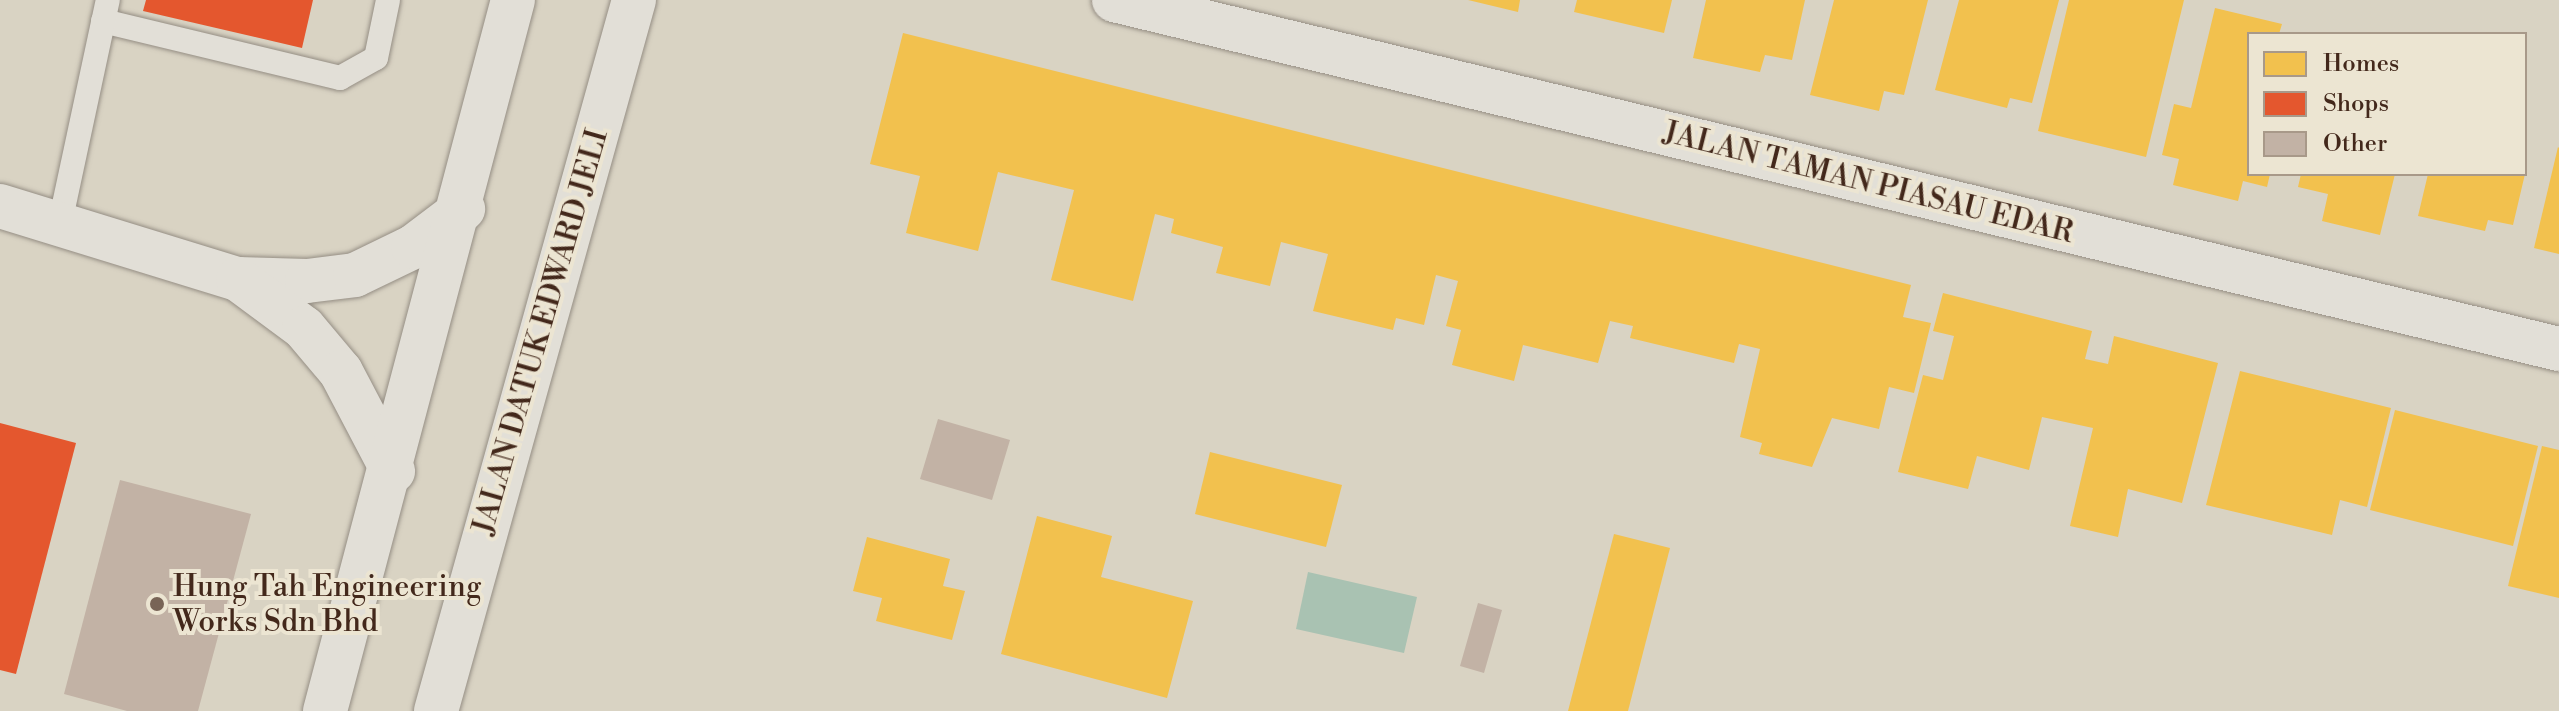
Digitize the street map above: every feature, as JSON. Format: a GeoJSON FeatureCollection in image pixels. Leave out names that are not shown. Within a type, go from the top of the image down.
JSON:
{"type":"FeatureCollection","features":[{"type":"Feature","properties":{"kind":"street","name":"JALAN DATUK EDWARD JELI"},"geometry":{"type":"LineString","coordinates":[[436,711],[634,0]]}},
{"type":"Feature","properties":{"kind":"street","name":"JALAN TAMAN PIASAU EDAR"},"geometry":{"type":"LineString","coordinates":[[1114,0],[1180,8],[2559,349]]}},
{"type":"Feature","properties":{"kind":"street"},"geometry":{"type":"LineString","coordinates":[[325,711],[393,471],[517,5]]}},
{"type":"Feature","properties":{"kind":"street"},"geometry":{"type":"LineString","coordinates":[[0,206],[238,279],[304,328],[341,372],[393,471]]}},
{"type":"Feature","properties":{"kind":"street"},"geometry":{"type":"LineString","coordinates":[[238,279],[355,275],[413,247],[463,209]]}},
{"type":"Feature","properties":{"kind":"lane"},"geometry":{"type":"LineString","coordinates":[[60,223],[106,10],[340,78],[376,58],[388,0]]}},
{"type":"Feature","properties":{"kind":"shaded area"},"geometry":{"type":"Polygon","coordinates":[[[1308,572],[1417,597],[1404,653],[1296,629],[1308,572]]]}},
{"type":"Feature","properties":{"kind":"building: Homes"},"geometry":{"type":"Polygon","coordinates":[[[1468,0],[1520,0],[1518,12],[1468,0]]]}},
{"type":"Feature","properties":{"kind":"building: Homes"},"geometry":{"type":"Polygon","coordinates":[[[1577,0],[1672,0],[1664,33],[1574,12],[1577,0]]]}},
{"type":"Feature","properties":{"kind":"building: Homes"},"geometry":{"type":"Polygon","coordinates":[[[1706,0],[1805,0],[1792,60],[1765,55],[1760,72],[1693,58],[1706,0]]]}},
{"type":"Feature","properties":{"kind":"building: Homes"},"geometry":{"type":"Polygon","coordinates":[[[1834,0],[1928,0],[1904,95],[1884,91],[1879,111],[1810,95],[1834,0]]]}},
{"type":"Feature","properties":{"kind":"building: Homes"},"geometry":{"type":"Polygon","coordinates":[[[1959,0],[2059,0],[2032,103],[2010,98],[2007,108],[1935,90],[1959,0]]]}},
{"type":"Feature","properties":{"kind":"building: Homes"},"geometry":{"type":"Polygon","coordinates":[[[2069,0],[2184,0],[2146,157],[2038,131],[2069,0]]]}},
{"type":"Feature","properties":{"kind":"building: Homes"},"geometry":{"type":"Polygon","coordinates":[[[2215,8],[2282,24],[2280,32],[2247,32],[2247,176],[2270,176],[2267,187],[2243,181],[2238,201],[2173,185],[2179,159],[2162,155],[2174,104],[2191,108],[2215,8]]]}},
{"type":"Feature","properties":{"kind":"building: Homes"},"geometry":{"type":"Polygon","coordinates":[[[903,33],[1911,285],[1903,317],[1931,323],[1914,393],[1889,387],[1879,429],[1832,418],[1812,467],[1759,454],[1762,443],[1740,437],[1760,349],[1739,344],[1734,363],[1630,338],[1633,326],[1610,321],[1598,363],[1523,345],[1514,381],[1452,365],[1461,330],[1446,326],[1458,281],[1436,275],[1424,325],[1396,318],[1393,330],[1313,311],[1328,254],[1281,242],[1270,286],[1216,273],[1223,247],[1171,233],[1174,219],[1155,214],[1133,301],[1051,280],[1074,190],[998,172],[978,251],[906,233],[920,176],[870,164],[903,33]]]}},
{"type":"Feature","properties":{"kind":"building: Homes"},"geometry":{"type":"Polygon","coordinates":[[[2559,148],[2559,254],[2534,248],[2559,148]]]}},
{"type":"Feature","properties":{"kind":"building: Homes"},"geometry":{"type":"Polygon","coordinates":[[[2301,176],[2395,176],[2380,235],[2322,221],[2328,194],[2298,187],[2301,176]]]}},
{"type":"Feature","properties":{"kind":"building: Homes"},"geometry":{"type":"Polygon","coordinates":[[[2428,176],[2525,176],[2513,225],[2488,220],[2485,231],[2418,216],[2428,176]]]}},
{"type":"Feature","properties":{"kind":"building: Homes"},"geometry":{"type":"Polygon","coordinates":[[[1943,293],[2092,331],[2085,359],[2108,364],[2114,336],[2218,363],[2182,503],[2128,489],[2118,537],[2070,526],[2093,428],[2042,417],[2029,470],[1977,456],[1968,489],[1898,472],[1923,375],[1943,380],[1954,336],[1933,331],[1943,293]]]}},
{"type":"Feature","properties":{"kind":"building: Homes"},"geometry":{"type":"Polygon","coordinates":[[[2240,371],[2391,408],[2367,507],[2340,500],[2332,535],[2206,505],[2240,371]]]}},
{"type":"Feature","properties":{"kind":"building: Homes"},"geometry":{"type":"Polygon","coordinates":[[[2395,410],[2538,446],[2513,546],[2370,510],[2395,410]]]}},
{"type":"Feature","properties":{"kind":"building: Homes"},"geometry":{"type":"Polygon","coordinates":[[[2542,446],[2559,450],[2559,598],[2508,586],[2542,446]]]}},
{"type":"Feature","properties":{"kind":"building: Homes"},"geometry":{"type":"Polygon","coordinates":[[[1210,452],[1342,485],[1326,547],[1195,514],[1210,452]]]}},
{"type":"Feature","properties":{"kind":"building: Homes"},"geometry":{"type":"Polygon","coordinates":[[[1037,516],[1112,536],[1101,577],[1193,601],[1167,698],[1001,654],[1037,516]]]}},
{"type":"Feature","properties":{"kind":"building: Homes"},"geometry":{"type":"Polygon","coordinates":[[[1614,534],[1670,548],[1628,711],[1568,711],[1614,534]]]}},
{"type":"Feature","properties":{"kind":"building: Homes"},"geometry":{"type":"Polygon","coordinates":[[[867,537],[950,559],[943,586],[965,591],[952,640],[876,621],[882,598],[853,591],[867,537]]]}},
{"type":"Feature","properties":{"kind":"building: Shops"},"geometry":{"type":"Polygon","coordinates":[[[146,0],[313,0],[302,48],[143,11],[146,0]]]}},
{"type":"Feature","properties":{"kind":"building: Shops"},"geometry":{"type":"Polygon","coordinates":[[[0,423],[76,443],[16,674],[0,670],[0,423]]]}},
{"type":"Feature","properties":{"kind":"building: Other"},"geometry":{"type":"Polygon","coordinates":[[[938,419],[1010,440],[992,500],[920,479],[938,419]]]}},
{"type":"Feature","properties":{"kind":"building: Other","name":"Hung Tah Engineering Works Sdn Bhd"},"geometry":{"type":"Polygon","coordinates":[[[120,480],[251,514],[198,711],[127,711],[64,694],[120,480]]]}},
{"type":"Feature","properties":{"kind":"building: Other"},"geometry":{"type":"Polygon","coordinates":[[[1478,603],[1502,610],[1484,673],[1460,666],[1478,603]]]}},
{"type":"Feature","properties":{"kind":"place","name":"Hung Tah Engineering Works Sdn Bhd"},"geometry":{"type":"Point","coordinates":[157,604]}}]}
